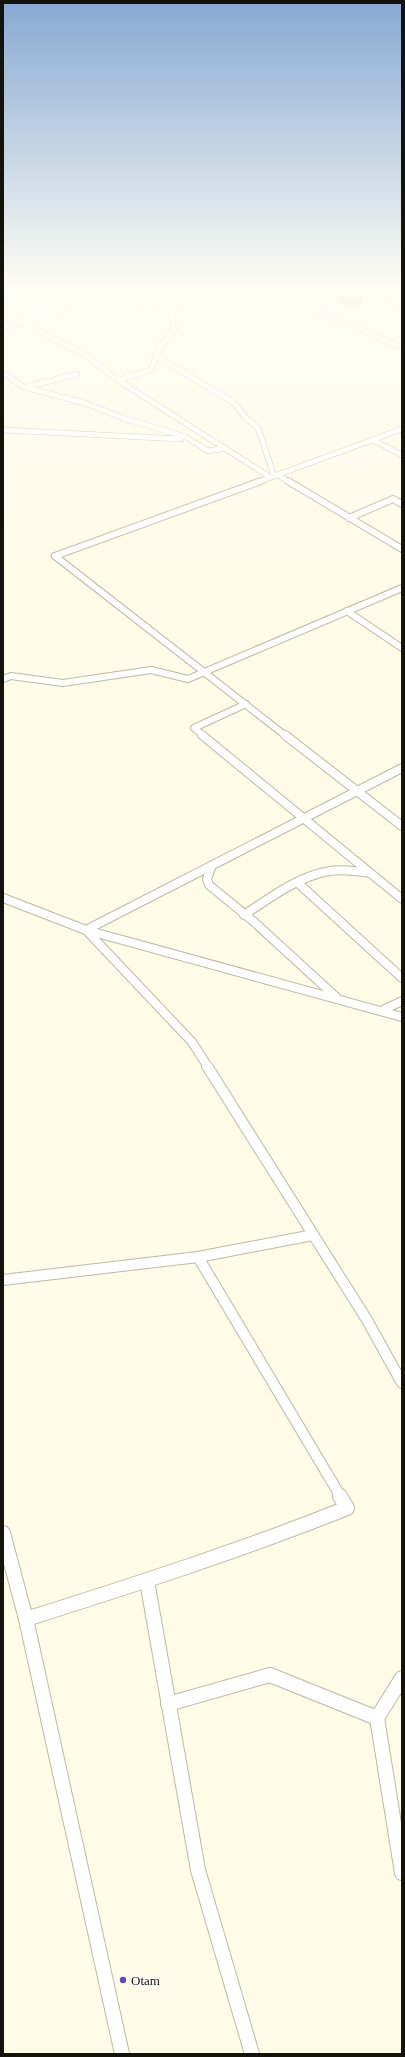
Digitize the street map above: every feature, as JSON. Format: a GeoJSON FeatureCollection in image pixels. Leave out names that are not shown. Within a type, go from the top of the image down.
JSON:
{"type":"FeatureCollection","features":[{"type":"Feature","properties":{"kind":"street"},"geometry":{"type":"LineString","coordinates":[[16,382],[24,387],[85,403],[123,418],[186,437],[208,451],[226,448]]}},
{"type":"Feature","properties":{"kind":"street"},"geometry":{"type":"LineString","coordinates":[[24,387],[44,382]]}},
{"type":"Feature","properties":{"kind":"street"},"geometry":{"type":"LineString","coordinates":[[122,382],[226,448],[402,549]]}},
{"type":"Feature","properties":{"kind":"street"},"geometry":{"type":"LineString","coordinates":[[200,382],[233,402],[246,418],[258,428],[274,476]]}},
{"type":"Feature","properties":{"kind":"street"},"geometry":{"type":"LineString","coordinates":[[402,429],[55,556],[402,826]]}},
{"type":"Feature","properties":{"kind":"street"},"geometry":{"type":"LineString","coordinates":[[3,430],[189,440]]}},
{"type":"Feature","properties":{"kind":"street"},"geometry":{"type":"LineString","coordinates":[[373,440],[402,455]]}},
{"type":"Feature","properties":{"kind":"street"},"geometry":{"type":"LineString","coordinates":[[350,518],[393,499],[402,504]]}},
{"type":"Feature","properties":{"kind":"street"},"geometry":{"type":"LineString","coordinates":[[3,678],[11,676],[63,683],[151,670],[188,679],[402,588]]}},
{"type":"Feature","properties":{"kind":"street"},"geometry":{"type":"LineString","coordinates":[[347,611],[402,648]]}},
{"type":"Feature","properties":{"kind":"street"},"geometry":{"type":"LineString","coordinates":[[394,642],[402,638]]}},
{"type":"Feature","properties":{"kind":"street"},"geometry":{"type":"LineString","coordinates":[[246,704],[194,728],[402,899]]}},
{"type":"Feature","properties":{"kind":"street"},"geometry":{"type":"LineString","coordinates":[[86,930],[402,768]]}},
{"type":"Feature","properties":{"kind":"street"},"geometry":{"type":"LineString","coordinates":[[212,865],[207,879],[209,885],[253,921],[338,999]]}},
{"type":"Feature","properties":{"kind":"street"},"geometry":{"type":"LineString","coordinates":[[244,915],[298,883],[330,871],[370,873]]}},
{"type":"Feature","properties":{"kind":"street"},"geometry":{"type":"LineString","coordinates":[[298,883],[402,978]]}},
{"type":"Feature","properties":{"kind":"street"},"geometry":{"type":"LineString","coordinates":[[3,898],[86,930],[402,1017]]}},
{"type":"Feature","properties":{"kind":"street"},"geometry":{"type":"LineString","coordinates":[[86,930],[192,1042],[367,1320],[402,1383]]}},
{"type":"Feature","properties":{"kind":"street"},"geometry":{"type":"LineString","coordinates":[[381,1011],[402,1001]]}},
{"type":"Feature","properties":{"kind":"street"},"geometry":{"type":"LineString","coordinates":[[3,1280],[198,1257],[313,1235]]}},
{"type":"Feature","properties":{"kind":"street"},"geometry":{"type":"LineString","coordinates":[[26,1619],[147,1581],[292,1530],[347,1508],[198,1257]]}},
{"type":"Feature","properties":{"kind":"street"},"geometry":{"type":"LineString","coordinates":[[3,1533],[26,1619],[122,2054]]}},
{"type":"Feature","properties":{"kind":"street"},"geometry":{"type":"LineString","coordinates":[[147,1581],[198,1870],[252,2054]]}},
{"type":"Feature","properties":{"kind":"street"},"geometry":{"type":"LineString","coordinates":[[168,1704],[270,1675],[377,1718]]}},
{"type":"Feature","properties":{"kind":"street"},"geometry":{"type":"LineString","coordinates":[[402,1678],[377,1718],[402,1873]]}},
{"type":"Feature","properties":{"kind":"place","name":"Otam"},"geometry":{"type":"Point","coordinates":[123,1980]}}]}
